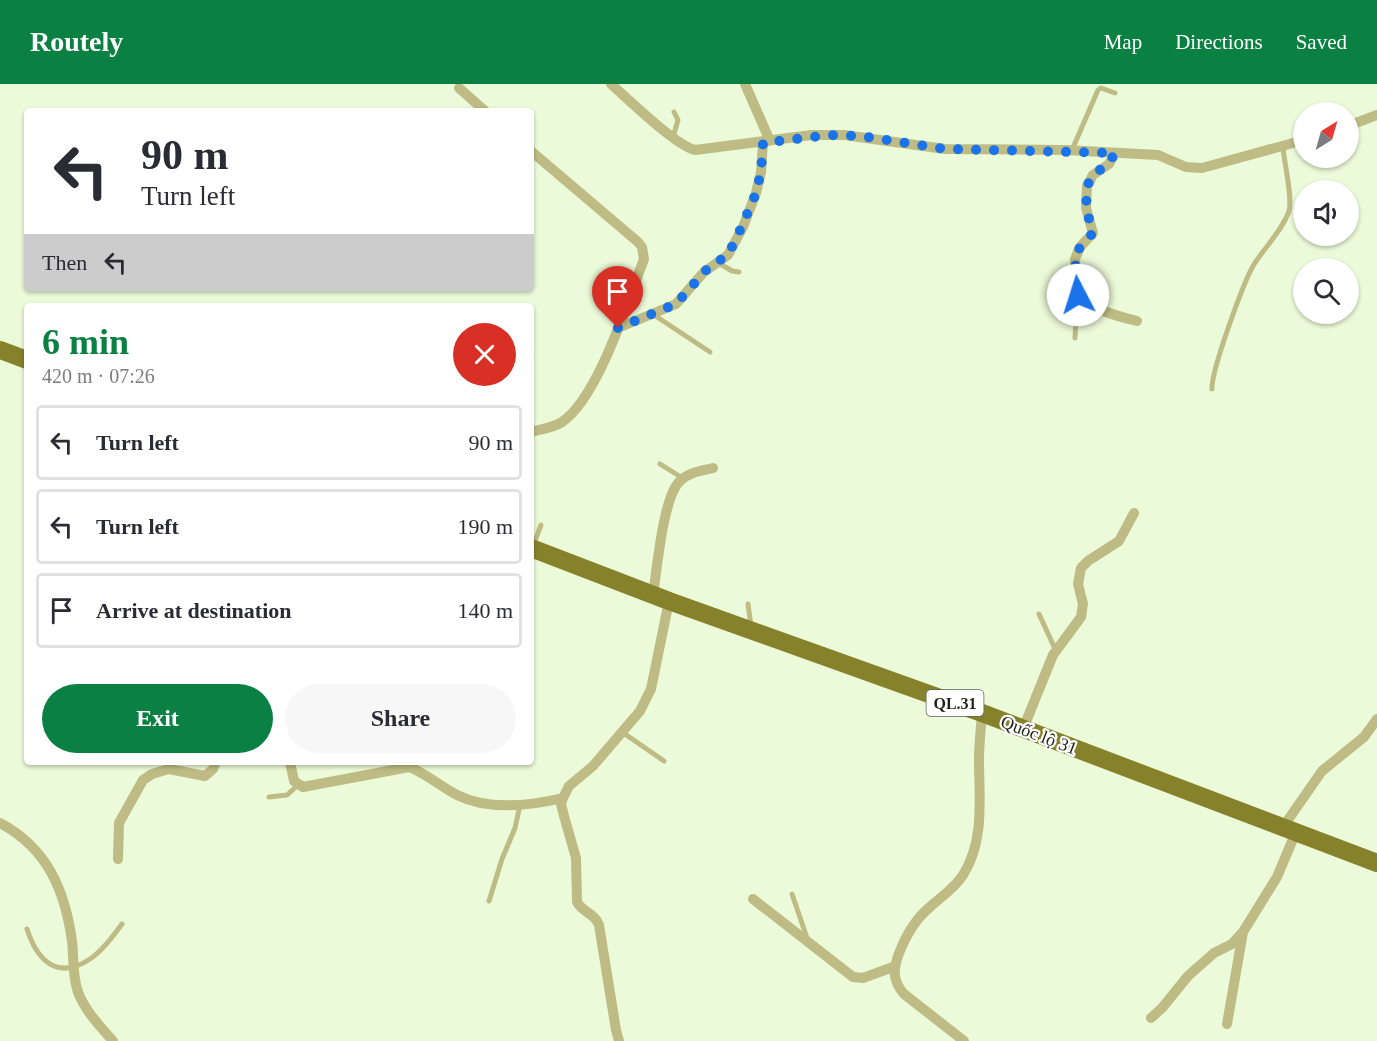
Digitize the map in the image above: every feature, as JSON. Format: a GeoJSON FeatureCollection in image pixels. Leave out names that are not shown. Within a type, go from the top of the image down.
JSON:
{"type":"FeatureCollection","features":[{"type":"Feature","properties":{"kind":"highway"},"geometry":{"type":"LineString","coordinates":[[0,350],[24,359]]}},
{"type":"Feature","properties":{"kind":"highway","name":"Quốc lộ 31"},"geometry":{"type":"LineString","coordinates":[[534,549],[661,598],[1289,826],[1377,863]]}},
{"type":"Feature","properties":{"kind":"street"},"geometry":{"type":"LineString","coordinates":[[611,84],[673,137],[695,150],[812,135],[844,135],[945,149],[1071,150],[1158,155],[1186,167],[1202,168],[1293,144]]}},
{"type":"Feature","properties":{"kind":"street"},"geometry":{"type":"LineString","coordinates":[[618,328],[676,304],[704,272],[728,255],[756,193],[766,142],[745,84]]}},
{"type":"Feature","properties":{"kind":"street"},"geometry":{"type":"LineString","coordinates":[[459,88],[482,108]]}},
{"type":"Feature","properties":{"kind":"street"},"geometry":{"type":"LineString","coordinates":[[1359,122],[1377,115]]}},
{"type":"Feature","properties":{"kind":"street"},"geometry":{"type":"LineString","coordinates":[[1115,153],[1108,164],[1093,175],[1087,186],[1086,208],[1093,233],[1080,247],[1075,259],[1078,295],[1107,313],[1137,321]]}},
{"type":"Feature","properties":{"kind":"street"},"geometry":{"type":"LineString","coordinates":[[534,154],[638,242],[644,259],[611,345],[577,408],[554,426],[534,431]]}},
{"type":"Feature","properties":{"kind":"street"},"geometry":{"type":"LineString","coordinates":[[619,1041],[599,925],[597,919],[580,908],[578,902],[576,858],[561,804],[569,786],[593,766],[640,711],[651,689],[671,495],[679,481],[695,472],[713,468]]}},
{"type":"Feature","properties":{"kind":"street"},"geometry":{"type":"LineString","coordinates":[[1023,729],[1056,651],[1081,617],[1083,604],[1078,584],[1081,568],[1119,541],[1134,513]]}},
{"type":"Feature","properties":{"kind":"street"},"geometry":{"type":"LineString","coordinates":[[964,1041],[904,994],[897,985],[893,967],[915,922],[958,882],[971,861],[976,846],[980,818],[979,756],[982,713]]}},
{"type":"Feature","properties":{"kind":"street"},"geometry":{"type":"LineString","coordinates":[[1151,1018],[1188,976],[1214,953],[1232,944],[1243,932],[1277,877],[1289,826],[1322,771],[1364,738],[1377,719]]}},
{"type":"Feature","properties":{"kind":"street"},"geometry":{"type":"LineString","coordinates":[[118,859],[119,823],[143,780],[152,774],[169,769],[205,776],[215,765]]}},
{"type":"Feature","properties":{"kind":"street"},"geometry":{"type":"LineString","coordinates":[[290,765],[292,775],[298,785],[307,786],[409,767],[458,795],[488,805],[544,802],[563,798]]}},
{"type":"Feature","properties":{"kind":"street"},"geometry":{"type":"LineString","coordinates":[[0,824],[30,843],[43,857],[54,876],[70,926],[76,984],[85,1005],[113,1041]]}},
{"type":"Feature","properties":{"kind":"street"},"geometry":{"type":"LineString","coordinates":[[753,899],[858,979],[893,967]]}},
{"type":"Feature","properties":{"kind":"street"},"geometry":{"type":"LineString","coordinates":[[1227,1024],[1243,932]]}},
{"type":"Feature","properties":{"kind":"lane"},"geometry":{"type":"LineString","coordinates":[[1071,150],[1098,90],[1106,89],[1115,93]]}},
{"type":"Feature","properties":{"kind":"lane"},"geometry":{"type":"LineString","coordinates":[[673,137],[678,120],[674,112]]}},
{"type":"Feature","properties":{"kind":"lane"},"geometry":{"type":"LineString","coordinates":[[1212,389],[1214,375],[1228,332],[1253,267],[1289,211],[1282,147]]}},
{"type":"Feature","properties":{"kind":"lane"},"geometry":{"type":"LineString","coordinates":[[717,262],[732,271],[739,272]]}},
{"type":"Feature","properties":{"kind":"lane"},"geometry":{"type":"LineString","coordinates":[[1075,338],[1078,295]]}},
{"type":"Feature","properties":{"kind":"lane"},"geometry":{"type":"LineString","coordinates":[[654,315],[710,352]]}},
{"type":"Feature","properties":{"kind":"lane"},"geometry":{"type":"LineString","coordinates":[[660,464],[684,479]]}},
{"type":"Feature","properties":{"kind":"lane"},"geometry":{"type":"LineString","coordinates":[[534,541],[541,525]]}},
{"type":"Feature","properties":{"kind":"lane"},"geometry":{"type":"LineString","coordinates":[[748,604],[752,630]]}},
{"type":"Feature","properties":{"kind":"lane"},"geometry":{"type":"LineString","coordinates":[[1039,614],[1056,651]]}},
{"type":"Feature","properties":{"kind":"lane"},"geometry":{"type":"LineString","coordinates":[[622,732],[664,760]]}},
{"type":"Feature","properties":{"kind":"lane"},"geometry":{"type":"LineString","coordinates":[[269,797],[286,795],[298,785]]}},
{"type":"Feature","properties":{"kind":"lane"},"geometry":{"type":"LineString","coordinates":[[489,901],[502,859],[515,828],[520,804]]}},
{"type":"Feature","properties":{"kind":"lane"},"geometry":{"type":"LineString","coordinates":[[792,894],[807,940]]}},
{"type":"Feature","properties":{"kind":"lane"},"geometry":{"type":"LineString","coordinates":[[27,929],[40,957],[55,966],[74,966],[90,959],[122,924]]}},
{"type":"Feature","properties":{"kind":"route"},"geometry":{"type":"LineString","coordinates":[[618,328],[669,309],[684,297],[708,268],[728,255],[756,193],[761,172],[763,143],[812,135],[860,136],[945,149],[1066,150],[1115,153],[1104,169],[1093,175],[1087,186],[1086,208],[1093,233],[1080,247],[1075,259],[1078,295]]}}]}
